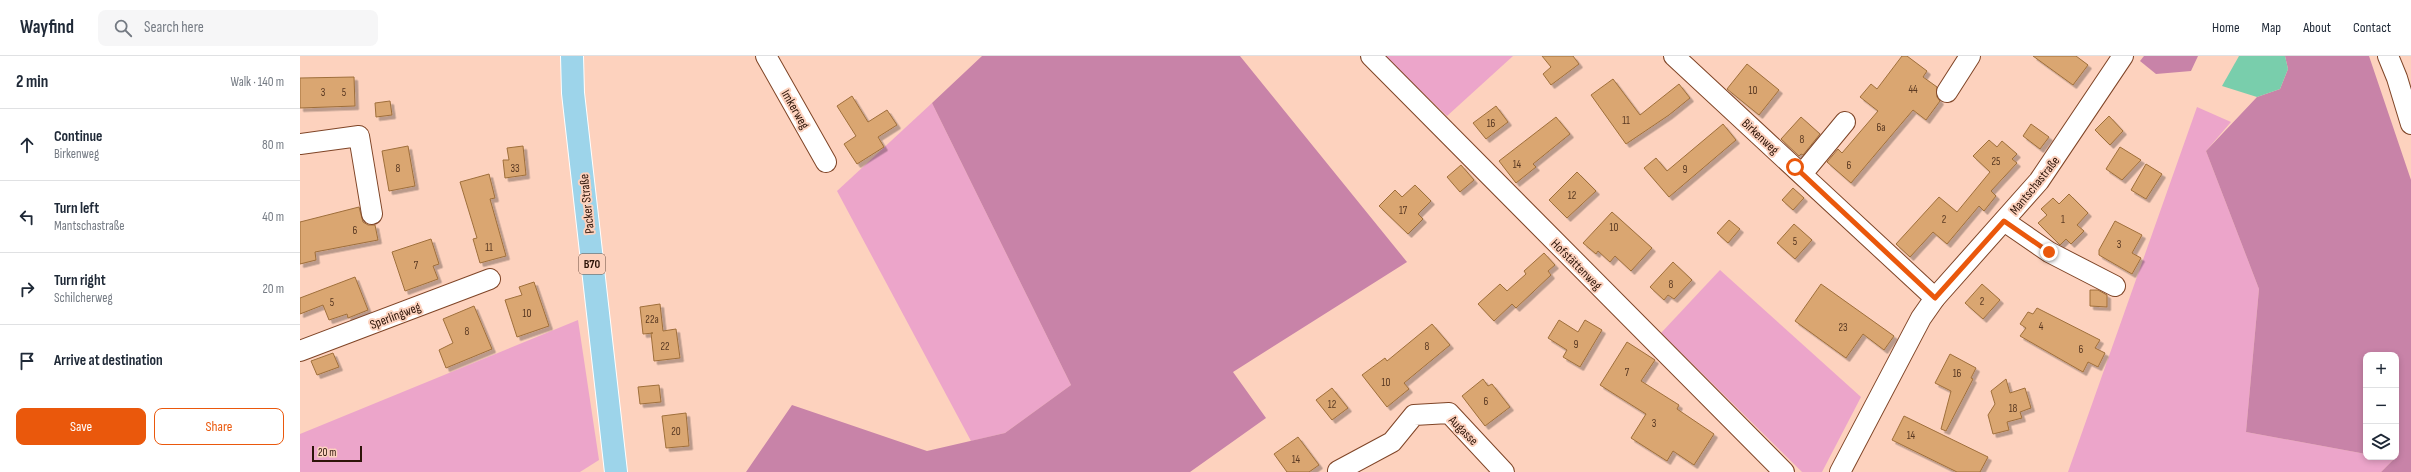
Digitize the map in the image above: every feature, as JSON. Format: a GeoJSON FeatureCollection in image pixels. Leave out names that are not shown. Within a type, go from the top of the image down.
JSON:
{"type":"FeatureCollection","features":[{"type":"Feature","properties":{"kind":"main road","name":"Packer Straße"},"geometry":{"type":"LineString","coordinates":[[572,56],[574,101],[616,472]]}},
{"type":"Feature","properties":{"kind":"street","name":"Imkerweg"},"geometry":{"type":"LineString","coordinates":[[766,56],[826,162]]}},
{"type":"Feature","properties":{"kind":"street","name":"Hofstättenweg"},"geometry":{"type":"LineString","coordinates":[[1371,56],[1784,472]]}},
{"type":"Feature","properties":{"kind":"street","name":"Birkenweg"},"geometry":{"type":"LineString","coordinates":[[1674,56],[1935,298]]}},
{"type":"Feature","properties":{"kind":"street","name":"Mantschastraße"},"geometry":{"type":"LineString","coordinates":[[1840,472],[1921,318],[1935,298],[2004,221],[2054,160],[2123,56]]}},
{"type":"Feature","properties":{"kind":"street"},"geometry":{"type":"LineString","coordinates":[[2388,56],[2397,78],[2411,124]]}},
{"type":"Feature","properties":{"kind":"street"},"geometry":{"type":"LineString","coordinates":[[1947,92],[1961,57]]}},
{"type":"Feature","properties":{"kind":"street"},"geometry":{"type":"LineString","coordinates":[[1802,174],[1845,122]]}},
{"type":"Feature","properties":{"kind":"street"},"geometry":{"type":"LineString","coordinates":[[300,144],[359,136],[372,214]]}},
{"type":"Feature","properties":{"kind":"street"},"geometry":{"type":"LineString","coordinates":[[2004,221],[2049,252],[2115,286]]}},
{"type":"Feature","properties":{"kind":"street","name":"Sperlingweg"},"geometry":{"type":"LineString","coordinates":[[300,351],[490,280]]}},
{"type":"Feature","properties":{"kind":"street","name":"Augasse"},"geometry":{"type":"LineString","coordinates":[[1338,471],[1392,442],[1414,415],[1449,413],[1504,472]]}},
{"type":"Feature","properties":{"kind":"shaded area"},"geometry":{"type":"Polygon","coordinates":[[[982,56],[1240,56],[1407,262],[1233,372],[1266,418],[1190,472],[746,472],[792,405],[927,451],[1005,433],[1071,385],[932,103],[982,56]]]}},
{"type":"Feature","properties":{"kind":"shaded area"},"geometry":{"type":"Polygon","coordinates":[[[1384,56],[1513,56],[1447,116],[1384,56]]]}},
{"type":"Feature","properties":{"kind":"shaded area"},"geometry":{"type":"Polygon","coordinates":[[[2144,56],[2198,56],[2191,71],[2156,74],[2140,61],[2144,56]]]}},
{"type":"Feature","properties":{"kind":"shaded area"},"geometry":{"type":"Polygon","coordinates":[[[2239,56],[2285,56],[2288,69],[2280,89],[2257,97],[2222,86],[2239,56]]]}},
{"type":"Feature","properties":{"kind":"shaded area"},"geometry":{"type":"Polygon","coordinates":[[[2285,56],[2369,56],[2411,180],[2411,472],[2381,472],[2393,460],[2399,460],[2399,352],[2363,352],[2363,453],[2246,432],[2259,289],[2206,151],[2257,97],[2280,89],[2288,69],[2285,56]]]}},
{"type":"Feature","properties":{"kind":"shaded area"},"geometry":{"type":"Polygon","coordinates":[[[932,103],[1071,385],[1005,433],[971,441],[837,191],[932,103]]]}},
{"type":"Feature","properties":{"kind":"shaded area"},"geometry":{"type":"Polygon","coordinates":[[[2197,107],[2231,122],[2206,151],[2259,289],[2246,432],[2363,453],[2363,460],[2393,460],[2381,472],[2068,472],[2197,107]]]}},
{"type":"Feature","properties":{"kind":"shaded area"},"geometry":{"type":"Polygon","coordinates":[[[1720,270],[1861,397],[1822,472],[1802,472],[1661,333],[1720,270]]]}},
{"type":"Feature","properties":{"kind":"shaded area"},"geometry":{"type":"Polygon","coordinates":[[[578,320],[599,460],[580,472],[300,472],[300,434],[578,320]]]}},
{"type":"Feature","properties":{"kind":"building"},"geometry":{"type":"Polygon","coordinates":[[[1542,56],[1573,56],[1579,64],[1551,85],[1543,74],[1551,67],[1542,56]]]}},
{"type":"Feature","properties":{"kind":"building"},"geometry":{"type":"Polygon","coordinates":[[[1902,56],[1907,56],[1927,71],[1923,77],[1937,87],[1937,97],[1940,101],[1926,120],[1913,110],[1851,183],[1827,162],[1838,149],[1842,153],[1878,111],[1860,97],[1871,84],[1877,89],[1902,56]]]}},
{"type":"Feature","properties":{"kind":"building"},"geometry":{"type":"Polygon","coordinates":[[[2033,56],[2076,56],[2088,65],[2073,85],[2033,56]]]}},
{"type":"Feature","properties":{"kind":"building"},"geometry":{"type":"Polygon","coordinates":[[[1747,64],[1779,90],[1759,115],[1727,89],[1747,64]]]}},
{"type":"Feature","properties":{"kind":"building"},"geometry":{"type":"Polygon","coordinates":[[[354,77],[355,106],[300,108],[300,78],[354,77]]]}},
{"type":"Feature","properties":{"kind":"building"},"geometry":{"type":"Polygon","coordinates":[[[1613,79],[1640,115],[1679,84],[1690,98],[1669,115],[1626,144],[1591,95],[1613,79]]]}},
{"type":"Feature","properties":{"kind":"building"},"geometry":{"type":"Polygon","coordinates":[[[852,96],[868,122],[887,110],[897,125],[878,137],[884,147],[857,164],[844,144],[856,136],[837,106],[852,96]]]}},
{"type":"Feature","properties":{"kind":"building"},"geometry":{"type":"Polygon","coordinates":[[[390,101],[392,115],[376,117],[375,103],[390,101]]]}},
{"type":"Feature","properties":{"kind":"building"},"geometry":{"type":"Polygon","coordinates":[[[1496,106],[1508,122],[1486,139],[1473,123],[1496,106]]]}},
{"type":"Feature","properties":{"kind":"building"},"geometry":{"type":"Polygon","coordinates":[[[2109,116],[2123,131],[2110,145],[2095,130],[2109,116]]]}},
{"type":"Feature","properties":{"kind":"building"},"geometry":{"type":"Polygon","coordinates":[[[1556,117],[1570,134],[1533,164],[1536,167],[1516,183],[1499,161],[1556,117]]]}},
{"type":"Feature","properties":{"kind":"building"},"geometry":{"type":"Polygon","coordinates":[[[1801,117],[1820,134],[1803,155],[1801,154],[1799,156],[1781,139],[1801,117]]]}},
{"type":"Feature","properties":{"kind":"building"},"geometry":{"type":"Polygon","coordinates":[[[1723,124],[1736,140],[1669,197],[1644,168],[1656,158],[1667,171],[1723,124]]]}},
{"type":"Feature","properties":{"kind":"building"},"geometry":{"type":"Polygon","coordinates":[[[2031,124],[2049,137],[2040,149],[2023,136],[2031,124]]]}},
{"type":"Feature","properties":{"kind":"building"},"geometry":{"type":"Polygon","coordinates":[[[1989,140],[1997,147],[2002,141],[2017,154],[2012,159],[2017,163],[1991,191],[1996,196],[1984,211],[1979,206],[1947,244],[1933,232],[1910,257],[1896,244],[1939,197],[1957,212],[1990,172],[1973,156],[1989,140]]]}},
{"type":"Feature","properties":{"kind":"building"},"geometry":{"type":"Polygon","coordinates":[[[408,146],[415,186],[389,191],[382,151],[408,146]]]}},
{"type":"Feature","properties":{"kind":"building"},"geometry":{"type":"Polygon","coordinates":[[[523,146],[526,175],[505,178],[503,160],[509,160],[507,148],[523,146]]]}},
{"type":"Feature","properties":{"kind":"building"},"geometry":{"type":"Polygon","coordinates":[[[2120,147],[2141,160],[2122,180],[2106,169],[2120,147]]]}},
{"type":"Feature","properties":{"kind":"building"},"geometry":{"type":"Polygon","coordinates":[[[2146,164],[2162,174],[2146,199],[2131,190],[2146,164]]]}},
{"type":"Feature","properties":{"kind":"building"},"geometry":{"type":"Polygon","coordinates":[[[1461,165],[1474,180],[1460,192],[1447,177],[1461,165]]]}},
{"type":"Feature","properties":{"kind":"building"},"geometry":{"type":"Polygon","coordinates":[[[1577,172],[1596,191],[1567,218],[1549,200],[1577,172]]]}},
{"type":"Feature","properties":{"kind":"building"},"geometry":{"type":"Polygon","coordinates":[[[489,174],[495,198],[490,199],[506,256],[480,263],[473,239],[477,238],[460,182],[489,174]]]}},
{"type":"Feature","properties":{"kind":"building"},"geometry":{"type":"Polygon","coordinates":[[[1415,185],[1431,201],[1418,214],[1423,219],[1408,234],[1379,206],[1395,190],[1402,197],[1415,185]]]}},
{"type":"Feature","properties":{"kind":"building"},"geometry":{"type":"Polygon","coordinates":[[[1793,188],[1804,198],[1793,210],[1782,200],[1793,188]]]}},
{"type":"Feature","properties":{"kind":"building"},"geometry":{"type":"Polygon","coordinates":[[[2069,194],[2088,213],[2077,225],[2084,231],[2071,244],[2066,239],[2060,245],[2038,223],[2047,215],[2041,209],[2053,198],[2059,204],[2069,194]]]}},
{"type":"Feature","properties":{"kind":"building"},"geometry":{"type":"Polygon","coordinates":[[[359,207],[363,222],[368,225],[375,225],[378,240],[315,252],[316,260],[300,264],[300,222],[359,207]]]}},
{"type":"Feature","properties":{"kind":"building"},"geometry":{"type":"Polygon","coordinates":[[[1612,212],[1652,248],[1631,271],[1615,256],[1610,262],[1598,251],[1596,254],[1583,243],[1612,212]]]}},
{"type":"Feature","properties":{"kind":"building"},"geometry":{"type":"Polygon","coordinates":[[[1729,220],[1740,229],[1728,243],[1717,233],[1729,220]]]}},
{"type":"Feature","properties":{"kind":"building"},"geometry":{"type":"Polygon","coordinates":[[[2115,221],[2142,235],[2132,253],[2141,258],[2132,274],[2099,255],[2099,250],[2115,221]]]}},
{"type":"Feature","properties":{"kind":"building"},"geometry":{"type":"Polygon","coordinates":[[[1794,224],[1812,240],[1795,259],[1777,243],[1794,224]]]}},
{"type":"Feature","properties":{"kind":"building"},"geometry":{"type":"Polygon","coordinates":[[[431,239],[439,264],[433,266],[438,279],[405,291],[392,252],[431,239]]]}},
{"type":"Feature","properties":{"kind":"building"},"geometry":{"type":"Polygon","coordinates":[[[1544,253],[1555,265],[1548,271],[1551,275],[1516,308],[1512,304],[1494,321],[1478,304],[1500,284],[1507,291],[1526,274],[1524,271],[1544,253]]]}},
{"type":"Feature","properties":{"kind":"building"},"geometry":{"type":"Polygon","coordinates":[[[1673,262],[1692,280],[1674,299],[1668,295],[1664,300],[1650,287],[1673,262]]]}},
{"type":"Feature","properties":{"kind":"building"},"geometry":{"type":"Polygon","coordinates":[[[355,277],[368,310],[348,318],[347,314],[329,320],[323,305],[300,314],[300,298],[355,277]]]}},
{"type":"Feature","properties":{"kind":"building"},"geometry":{"type":"Polygon","coordinates":[[[534,282],[549,326],[517,337],[505,300],[522,295],[519,287],[534,282]]]}},
{"type":"Feature","properties":{"kind":"building"},"geometry":{"type":"Polygon","coordinates":[[[1821,284],[1894,336],[1884,350],[1863,334],[1846,358],[1795,321],[1821,284]]]}},
{"type":"Feature","properties":{"kind":"building"},"geometry":{"type":"Polygon","coordinates":[[[1982,284],[2000,300],[1983,319],[1965,303],[1982,284]]]}},
{"type":"Feature","properties":{"kind":"building"},"geometry":{"type":"Polygon","coordinates":[[[2090,290],[2098,290],[2107,295],[2107,307],[2090,306],[2090,290]]]}},
{"type":"Feature","properties":{"kind":"building"},"geometry":{"type":"Polygon","coordinates":[[[660,304],[663,331],[676,329],[680,358],[654,361],[651,333],[643,334],[640,307],[660,304]]]}},
{"type":"Feature","properties":{"kind":"building"},"geometry":{"type":"Polygon","coordinates":[[[474,306],[492,349],[446,368],[439,350],[453,343],[443,319],[474,306]]]}},
{"type":"Feature","properties":{"kind":"building"},"geometry":{"type":"Polygon","coordinates":[[[2037,308],[2100,340],[2095,348],[2105,353],[2098,367],[2088,362],[2083,372],[2020,336],[2026,328],[2020,324],[2028,312],[2033,314],[2037,308]]]}},
{"type":"Feature","properties":{"kind":"building"},"geometry":{"type":"Polygon","coordinates":[[[1559,320],[1578,332],[1585,320],[1602,330],[1580,367],[1563,357],[1567,350],[1548,338],[1559,320]]]}},
{"type":"Feature","properties":{"kind":"building"},"geometry":{"type":"Polygon","coordinates":[[[1432,324],[1450,345],[1404,383],[1409,389],[1387,407],[1362,375],[1385,358],[1387,361],[1432,324]]]}},
{"type":"Feature","properties":{"kind":"building"},"geometry":{"type":"Polygon","coordinates":[[[1627,342],[1655,360],[1641,381],[1679,405],[1677,409],[1714,434],[1694,465],[1673,451],[1667,461],[1631,438],[1646,414],[1600,385],[1627,342]]]}},
{"type":"Feature","properties":{"kind":"building"},"geometry":{"type":"Polygon","coordinates":[[[333,353],[339,367],[317,375],[311,361],[333,353]]]}},
{"type":"Feature","properties":{"kind":"building"},"geometry":{"type":"Polygon","coordinates":[[[1950,354],[1976,368],[1971,378],[1973,379],[1946,431],[1941,429],[1951,391],[1935,383],[1950,354]]]}},
{"type":"Feature","properties":{"kind":"building"},"geometry":{"type":"Polygon","coordinates":[[[1483,379],[1488,386],[1492,384],[1510,407],[1485,426],[1462,396],[1483,379]]]}},
{"type":"Feature","properties":{"kind":"building"},"geometry":{"type":"Polygon","coordinates":[[[2006,379],[2010,393],[2025,388],[2031,408],[2020,412],[2022,418],[2007,422],[2009,430],[1993,434],[1988,415],[1995,404],[1991,391],[2006,379]]]}},
{"type":"Feature","properties":{"kind":"building"},"geometry":{"type":"Polygon","coordinates":[[[659,385],[661,402],[640,404],[638,387],[659,385]]]}},
{"type":"Feature","properties":{"kind":"building"},"geometry":{"type":"Polygon","coordinates":[[[1332,388],[1348,408],[1332,420],[1316,400],[1332,388]]]}},
{"type":"Feature","properties":{"kind":"building"},"geometry":{"type":"Polygon","coordinates":[[[686,413],[689,446],[666,448],[662,416],[686,413]]]}},
{"type":"Feature","properties":{"kind":"building"},"geometry":{"type":"Polygon","coordinates":[[[1904,416],[1988,457],[1980,472],[1957,472],[1892,440],[1904,416]]]}},
{"type":"Feature","properties":{"kind":"building"},"geometry":{"type":"Polygon","coordinates":[[[1298,437],[1319,465],[1309,472],[1287,472],[1274,454],[1298,437]]]}},
{"type":"Feature","properties":{"kind":"route"},"geometry":{"type":"LineString","coordinates":[[1795,167],[1935,298],[2004,221],[2049,252]]}}]}
